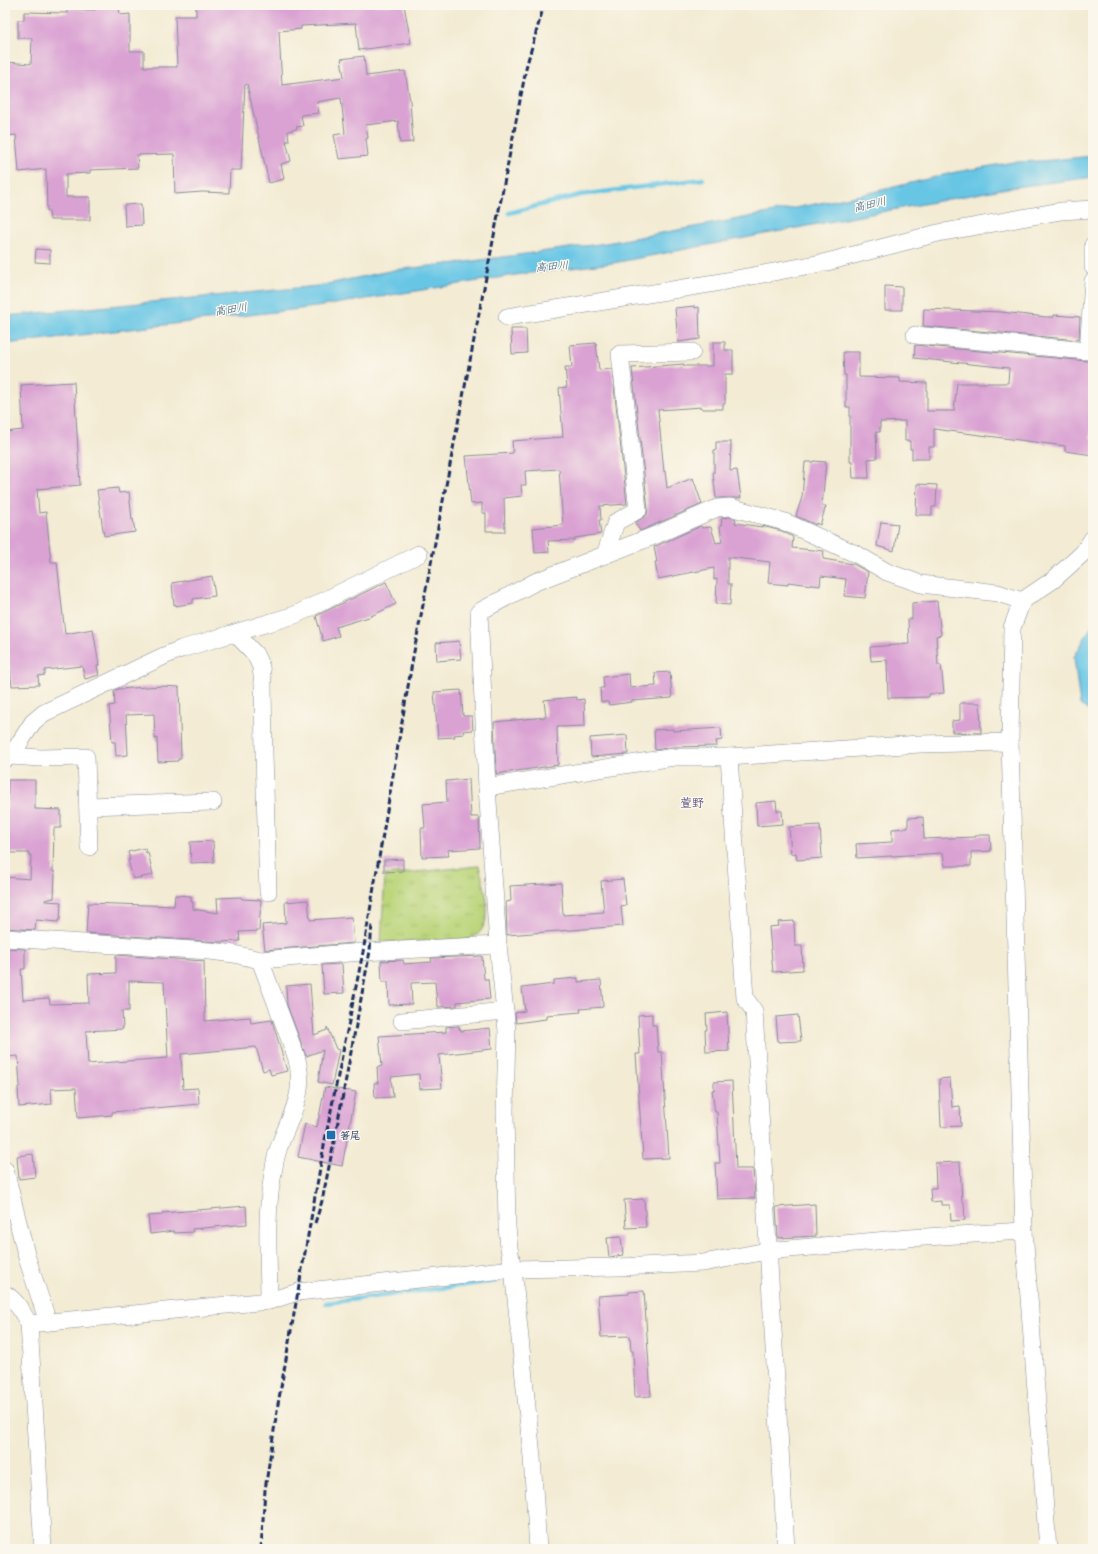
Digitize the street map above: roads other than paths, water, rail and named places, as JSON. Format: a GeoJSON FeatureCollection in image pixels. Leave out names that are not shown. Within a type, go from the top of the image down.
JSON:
{"type":"FeatureCollection","features":[{"type":"Feature","properties":{"kind":"street"},"geometry":{"type":"LineString","coordinates":[[507,317],[715,283],[827,262],[938,233],[1060,211],[1093,209]]}},
{"type":"Feature","properties":{"kind":"street"},"geometry":{"type":"LineString","coordinates":[[1093,245],[1093,267]]}},
{"type":"Feature","properties":{"kind":"street"},"geometry":{"type":"LineString","coordinates":[[915,335],[1088,351],[1093,280]]}},
{"type":"Feature","properties":{"kind":"street"},"geometry":{"type":"LineString","coordinates":[[605,555],[616,522],[638,510],[620,354],[692,352]]}},
{"type":"Feature","properties":{"kind":"street"},"geometry":{"type":"LineString","coordinates":[[538,1549],[532,1457],[513,1269],[507,1227],[505,1111],[507,1052],[487,787],[479,612],[535,582],[656,535],[717,508],[730,507],[785,522],[858,555],[887,572],[921,584],[998,593],[1022,601]]}},
{"type":"Feature","properties":{"kind":"street"},"geometry":{"type":"LineString","coordinates":[[1048,1549],[1024,1231],[1010,742],[1012,628],[1022,601],[1053,580],[1083,553],[1093,538]]}},
{"type":"Feature","properties":{"kind":"street"},"geometry":{"type":"LineString","coordinates":[[8,758],[33,722],[44,712],[164,656],[295,615],[419,554]]}},
{"type":"Feature","properties":{"kind":"street"},"geometry":{"type":"LineString","coordinates":[[235,633],[255,654],[261,667],[263,684],[268,892]]}},
{"type":"Feature","properties":{"kind":"street"},"geometry":{"type":"LineString","coordinates":[[487,787],[674,757],[729,757],[920,744],[1010,742]]}},
{"type":"Feature","properties":{"kind":"street"},"geometry":{"type":"LineString","coordinates":[[8,758],[86,757],[89,847]]}},
{"type":"Feature","properties":{"kind":"street"},"geometry":{"type":"LineString","coordinates":[[729,757],[745,998],[754,1011],[767,1251],[786,1549]]}},
{"type":"Feature","properties":{"kind":"street"},"geometry":{"type":"LineString","coordinates":[[88,806],[213,802]]}},
{"type":"Feature","properties":{"kind":"street"},"geometry":{"type":"LineString","coordinates":[[5,938],[210,951],[234,954],[260,960],[363,952],[498,945]]}},
{"type":"Feature","properties":{"kind":"street"},"geometry":{"type":"LineString","coordinates":[[260,960],[296,1056],[300,1068],[301,1081],[298,1098],[278,1148],[272,1180],[269,1205],[270,1301]]}},
{"type":"Feature","properties":{"kind":"street"},"geometry":{"type":"LineString","coordinates":[[402,1021],[505,1011]]}},
{"type":"Feature","properties":{"kind":"street"},"geometry":{"type":"LineString","coordinates":[[5,1170],[26,1258],[48,1322]]}},
{"type":"Feature","properties":{"kind":"street"},"geometry":{"type":"LineString","coordinates":[[29,1324],[270,1301],[298,1292],[513,1269],[619,1267],[703,1263],[767,1251],[909,1238],[1024,1231]]}},
{"type":"Feature","properties":{"kind":"street"},"geometry":{"type":"LineString","coordinates":[[5,1294],[9,1296],[22,1311],[29,1324],[43,1549]]}},
{"type":"Feature","properties":{"kind":"water","name":"高田川"},"geometry":{"type":"Polygon","coordinates":[[[1093,156],[1093,177],[1007,188],[613,263],[522,274],[316,307],[5,344],[5,316],[318,286],[394,270],[606,243],[861,195],[956,172],[1014,162],[1093,156]]]}},
{"type":"Feature","properties":{"kind":"water"},"geometry":{"type":"Polygon","coordinates":[[[1093,624],[1093,713],[1080,705],[1074,657],[1093,624]]]}},
{"type":"Feature","properties":{"kind":"waterway"},"geometry":{"type":"LineString","coordinates":[[509,213],[580,195],[703,179]]}},
{"type":"Feature","properties":{"kind":"waterway"},"geometry":{"type":"LineString","coordinates":[[326,1303],[496,1281]]}},
{"type":"Feature","properties":{"kind":"railway"},"geometry":{"type":"LineString","coordinates":[[261,1549],[265,1490],[278,1404],[325,1140],[363,952],[413,657],[527,64],[544,5]]}},
{"type":"Feature","properties":{"kind":"railway"},"geometry":{"type":"LineString","coordinates":[[315,1223],[322,1201],[334,1142],[370,951],[372,923]]}},
{"type":"Feature","properties":{"kind":"place","name":"箸尾"},"geometry":{"type":"Point","coordinates":[331,1135]}},
{"type":"Feature","properties":{"kind":"district","name":"萱野"},"geometry":{"type":"Point","coordinates":[692,803]}}]}
